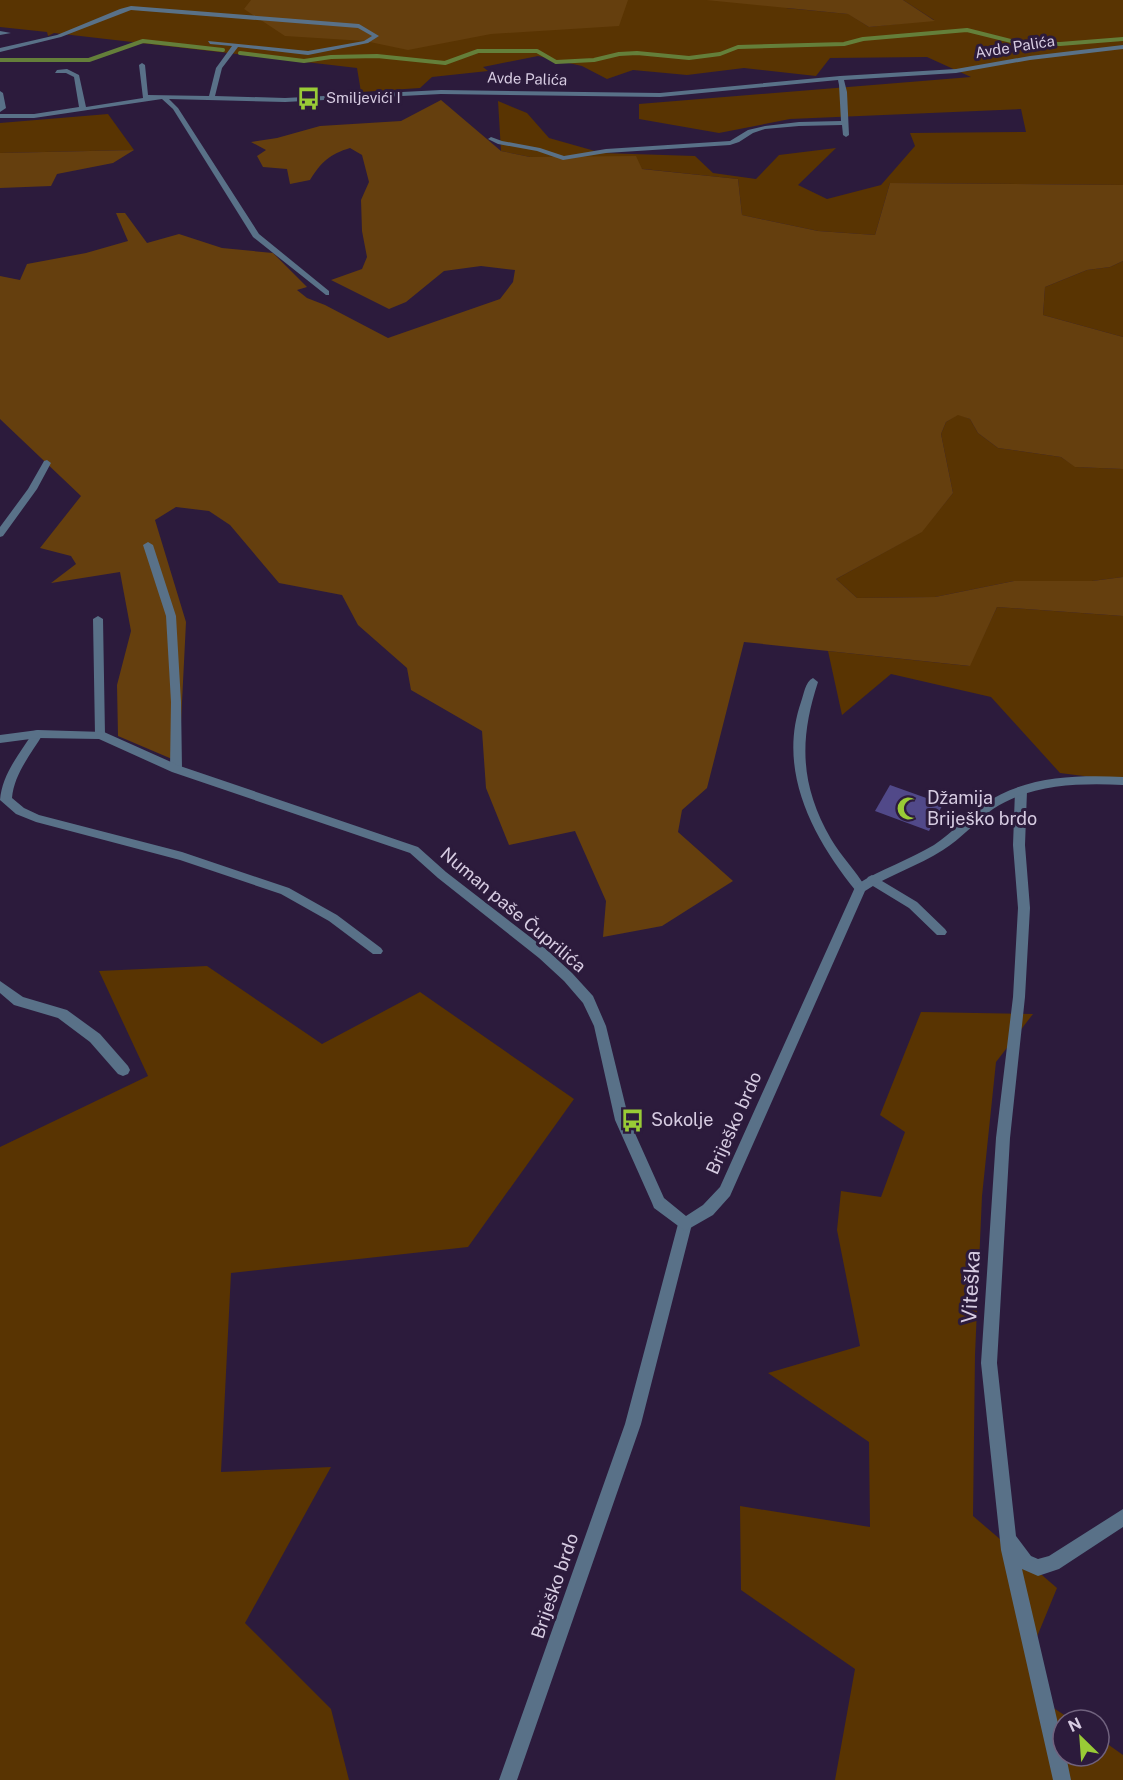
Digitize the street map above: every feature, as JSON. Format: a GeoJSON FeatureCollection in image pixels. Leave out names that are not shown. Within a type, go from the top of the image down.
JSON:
{"type":"FeatureCollection","features":[{"type":"Feature","properties":{"kind":"street"},"geometry":{"type":"LineString","coordinates":[[0,50],[59,36],[131,8],[359,26],[376,36],[366,42],[308,53],[210,42]]}},
{"type":"Feature","properties":{"kind":"street"},"geometry":{"type":"LineString","coordinates":[[0,33],[8,33]]}},
{"type":"Feature","properties":{"kind":"street"},"geometry":{"type":"LineString","coordinates":[[212,97],[219,68],[236,45]]}},
{"type":"Feature","properties":{"kind":"street","name":"Avde Palića"},"geometry":{"type":"LineString","coordinates":[[0,116],[34,116],[163,97],[285,100],[485,91],[630,96],[840,78],[956,71],[1030,58],[1123,47]]}},
{"type":"Feature","properties":{"kind":"street"},"geometry":{"type":"LineString","coordinates":[[142,65],[145,97],[163,97],[185,121],[201,152],[256,235],[326,293]]}},
{"type":"Feature","properties":{"kind":"street"},"geometry":{"type":"LineString","coordinates":[[57,72],[67,71],[77,75],[83,110]]}},
{"type":"Feature","properties":{"kind":"street"},"geometry":{"type":"LineString","coordinates":[[840,78],[843,85],[846,135]]}},
{"type":"Feature","properties":{"kind":"street"},"geometry":{"type":"LineString","coordinates":[[0,93],[3,108],[0,110]]}},
{"type":"Feature","properties":{"kind":"street"},"geometry":{"type":"LineString","coordinates":[[491,139],[500,143],[538,149],[563,158],[606,151],[730,143],[737,142],[745,133],[764,128],[844,123]]}},
{"type":"Feature","properties":{"kind":"street"},"geometry":{"type":"LineString","coordinates":[[0,534],[32,489],[47,463]]}},
{"type":"Feature","properties":{"kind":"street"},"geometry":{"type":"LineString","coordinates":[[148,545],[171,616],[176,702],[176,769]]}},
{"type":"Feature","properties":{"kind":"street"},"geometry":{"type":"LineString","coordinates":[[98,619],[100,735]]}},
{"type":"Feature","properties":{"kind":"street"},"geometry":{"type":"LineString","coordinates":[[813,682],[803,705],[799,734],[800,774],[813,815],[835,859],[860,888],[940,847],[997,801],[1021,791],[1052,782],[1123,781]]}},
{"type":"Feature","properties":{"kind":"street"},"geometry":{"type":"LineString","coordinates":[[38,734],[7,787],[6,800],[20,811],[36,818],[182,856],[285,891],[333,918],[377,951]]}},
{"type":"Feature","properties":{"kind":"street","name":"Numan paše Čuprilića"},"geometry":{"type":"LineString","coordinates":[[0,739],[38,734],[100,735],[176,769],[414,850],[442,875],[543,954],[588,1000],[600,1026],[622,1120],[659,1203],[685,1224]]}},
{"type":"Feature","properties":{"kind":"street","name":"Viteška"},"geometry":{"type":"LineString","coordinates":[[1021,791],[1019,845],[1024,908],[1021,964],[1003,1138],[989,1363],[1008,1538],[1062,1780]]}},
{"type":"Feature","properties":{"kind":"street"},"geometry":{"type":"LineString","coordinates":[[872,880],[913,905],[941,932]]}},
{"type":"Feature","properties":{"kind":"street","name":"Briješko brdo"},"geometry":{"type":"LineString","coordinates":[[508,1780],[633,1424],[685,1224],[708,1210],[725,1191],[860,888]]}},
{"type":"Feature","properties":{"kind":"street"},"geometry":{"type":"LineString","coordinates":[[0,986],[19,1001],[62,1014],[95,1038],[123,1070]]}},
{"type":"Feature","properties":{"kind":"street"},"geometry":{"type":"LineString","coordinates":[[1008,1538],[1025,1562],[1038,1568],[1053,1563],[1123,1517]]}},
{"type":"Feature","properties":{"kind":"shaded area"},"geometry":{"type":"Polygon","coordinates":[[[0,0],[821,0],[786,8],[849,14],[869,27],[934,20],[903,0],[1123,0],[1123,185],[890,183],[875,235],[818,231],[742,215],[738,179],[530,157],[501,151],[498,101],[527,113],[549,138],[602,153],[695,156],[713,173],[756,179],[779,155],[836,148],[798,185],[827,199],[881,185],[915,146],[910,133],[1026,132],[1021,109],[790,119],[719,133],[639,119],[639,104],[971,77],[927,57],[830,58],[816,76],[744,68],[687,75],[633,70],[607,79],[582,66],[538,56],[483,67],[488,71],[432,77],[420,88],[361,92],[357,68],[54,33],[48,36],[47,32],[0,27],[0,0]]]}},
{"type":"Feature","properties":{"kind":"shaded area"},"geometry":{"type":"Polygon","coordinates":[[[251,0],[628,0],[619,26],[491,34],[408,50],[365,41],[285,36],[244,9],[251,0]]]}},
{"type":"Feature","properties":{"kind":"shaded area"},"geometry":{"type":"Polygon","coordinates":[[[706,0],[903,0],[935,21],[869,27],[848,14],[706,0]]]}},
{"type":"Feature","properties":{"kind":"shaded area"},"geometry":{"type":"Polygon","coordinates":[[[441,100],[501,151],[530,157],[636,156],[642,169],[738,179],[742,215],[818,231],[875,235],[890,183],[1123,185],[1123,261],[1110,267],[1087,270],[1045,287],[1043,315],[1123,337],[1123,469],[1075,467],[1061,457],[998,448],[978,433],[970,419],[958,415],[946,422],[941,434],[953,493],[922,532],[836,579],[857,598],[935,597],[1014,581],[1092,581],[1123,577],[1123,616],[997,607],[970,666],[744,642],[707,788],[682,810],[678,832],[733,881],[662,926],[603,937],[606,901],[575,831],[509,845],[486,788],[482,731],[411,690],[407,668],[358,625],[342,595],[279,583],[230,525],[209,511],[176,507],[155,520],[186,622],[179,762],[118,736],[117,685],[131,631],[120,572],[51,583],[76,564],[71,556],[40,548],[81,496],[0,419],[0,276],[20,280],[27,264],[86,253],[128,241],[116,213],[125,213],[147,243],[179,234],[222,248],[273,253],[307,287],[297,290],[307,298],[388,338],[500,299],[513,282],[515,270],[481,266],[444,271],[406,302],[389,309],[331,280],[362,269],[367,257],[362,231],[361,200],[369,182],[362,155],[350,148],[343,150],[331,156],[318,168],[310,180],[290,184],[287,169],[263,167],[257,156],[266,150],[251,142],[277,138],[320,126],[401,121],[441,100]]]}},
{"type":"Feature","properties":{"kind":"shaded area"},"geometry":{"type":"Polygon","coordinates":[[[108,114],[134,150],[0,153],[0,123],[108,114]]]}},
{"type":"Feature","properties":{"kind":"shaded area"},"geometry":{"type":"Polygon","coordinates":[[[134,150],[113,163],[57,174],[51,186],[0,188],[0,153],[134,150]]]}},
{"type":"Feature","properties":{"kind":"shaded area"},"geometry":{"type":"Polygon","coordinates":[[[1123,261],[1123,337],[1043,315],[1045,287],[1087,270],[1110,267],[1123,261]]]}},
{"type":"Feature","properties":{"kind":"shaded area"},"geometry":{"type":"Polygon","coordinates":[[[958,414],[970,419],[978,433],[998,448],[1061,457],[1076,467],[1123,469],[1123,577],[1092,581],[1014,581],[935,597],[857,598],[836,579],[921,532],[953,493],[941,434],[946,422],[958,414]]]}},
{"type":"Feature","properties":{"kind":"shaded area"},"geometry":{"type":"Polygon","coordinates":[[[997,607],[1123,616],[1123,781],[1060,773],[991,697],[891,674],[842,715],[828,651],[969,666],[997,607]]]}},
{"type":"Feature","properties":{"kind":"shaded area"},"geometry":{"type":"Polygon","coordinates":[[[207,966],[322,1044],[420,992],[574,1099],[468,1247],[231,1273],[221,1472],[331,1467],[245,1623],[331,1709],[349,1780],[0,1780],[0,1147],[148,1076],[99,971],[207,966]]]}},
{"type":"Feature","properties":{"kind":"shaded area"},"geometry":{"type":"Polygon","coordinates":[[[921,1012],[1033,1014],[996,1062],[982,1196],[975,1355],[973,1516],[1057,1588],[1027,1661],[1054,1708],[1051,1708],[1051,1768],[1111,1768],[1111,1746],[1123,1755],[1123,1780],[835,1780],[855,1669],[741,1590],[740,1506],[870,1527],[869,1442],[768,1373],[860,1346],[837,1230],[841,1191],[881,1197],[905,1132],[880,1115],[921,1012]]]}},
{"type":"Feature","properties":{"kind":"building","name":"Džamija Briješko brdo"},"geometry":{"type":"Polygon","coordinates":[[[890,785],[943,804],[929,831],[875,811],[890,785]]]}},
{"type":"Feature","properties":{"kind":"waterway"},"geometry":{"type":"LineString","coordinates":[[240,53],[304,61],[331,57],[377,56],[445,63],[478,51],[537,51],[556,62],[594,60],[619,54],[637,53],[689,58],[720,54],[738,47],[844,44],[863,39],[967,30],[1019,43],[1060,44],[1123,39]]}},
{"type":"Feature","properties":{"kind":"waterway"},"geometry":{"type":"LineString","coordinates":[[0,60],[89,60],[143,41],[223,50]]}},
{"type":"Feature","properties":{"kind":"place","name":"Smiljevići I"},"geometry":{"type":"Point","coordinates":[308,98]}},
{"type":"Feature","properties":{"kind":"place","name":"Džamija Briješko brdo"},"geometry":{"type":"Point","coordinates":[909,808]}},
{"type":"Feature","properties":{"kind":"place","name":"Sokolje"},"geometry":{"type":"Point","coordinates":[633,1120]}}]}
